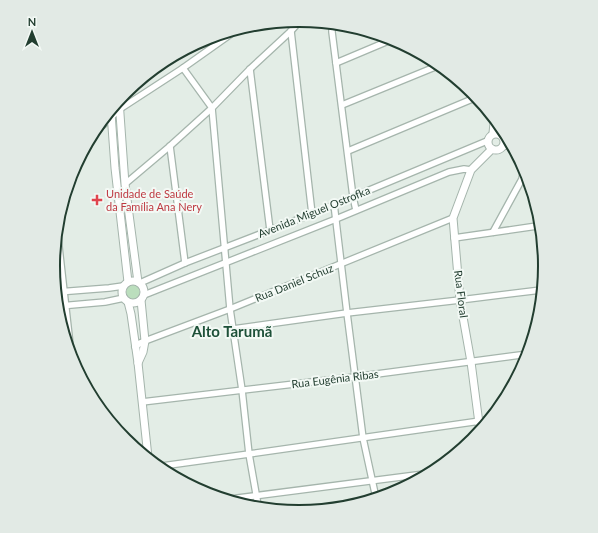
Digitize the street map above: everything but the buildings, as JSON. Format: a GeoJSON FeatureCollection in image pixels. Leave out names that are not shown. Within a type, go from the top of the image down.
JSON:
{"type":"FeatureCollection","features":[{"type":"Feature","properties":{"kind":"street"},"geometry":{"type":"LineString","coordinates":[[125,184],[212,108],[250,69],[294,27]]}},
{"type":"Feature","properties":{"kind":"street"},"geometry":{"type":"LineString","coordinates":[[332,29],[353,197],[356,210]]}},
{"type":"Feature","properties":{"kind":"street"},"geometry":{"type":"LineString","coordinates":[[291,31],[312,214]]}},
{"type":"Feature","properties":{"kind":"street"},"geometry":{"type":"LineString","coordinates":[[138,363],[143,352],[145,340],[142,297],[144,288],[139,282],[125,184],[120,109],[223,40]]}},
{"type":"Feature","properties":{"kind":"street"},"geometry":{"type":"LineString","coordinates":[[336,63],[384,43]]}},
{"type":"Feature","properties":{"kind":"street"},"geometry":{"type":"LineString","coordinates":[[183,68],[212,108],[230,309],[242,390],[249,454],[257,502]]}},
{"type":"Feature","properties":{"kind":"street"},"geometry":{"type":"LineString","coordinates":[[342,105],[433,68]]}},
{"type":"Feature","properties":{"kind":"street"},"geometry":{"type":"LineString","coordinates":[[250,69],[270,230]]}},
{"type":"Feature","properties":{"kind":"street"},"geometry":{"type":"LineString","coordinates":[[348,150],[470,100]]}},
{"type":"Feature","properties":{"kind":"street"},"geometry":{"type":"LineString","coordinates":[[111,118],[126,284],[122,292],[126,300],[132,322],[148,453]]}},
{"type":"Feature","properties":{"kind":"street"},"geometry":{"type":"LineString","coordinates":[[499,135],[489,136],[487,142],[489,147],[498,150],[506,146]]}},
{"type":"Feature","properties":{"kind":"street","name":"Avenida Miguel Ostrofka"},"geometry":{"type":"LineString","coordinates":[[139,282],[184,263],[312,214],[487,142]]}},
{"type":"Feature","properties":{"kind":"street","name":"Rua Floral"},"geometry":{"type":"LineString","coordinates":[[479,162],[487,142]]}},
{"type":"Feature","properties":{"kind":"street"},"geometry":{"type":"LineString","coordinates":[[170,146],[184,263]]}},
{"type":"Feature","properties":{"kind":"street","name":"Rua Floral"},"geometry":{"type":"LineString","coordinates":[[479,424],[471,362],[460,300],[453,218],[472,170],[492,149]]}},
{"type":"Feature","properties":{"kind":"street","name":"Avenida Miguel Ostrofka"},"geometry":{"type":"LineString","coordinates":[[142,297],[449,172],[464,169],[472,170]]}},
{"type":"Feature","properties":{"kind":"street"},"geometry":{"type":"LineString","coordinates":[[493,232],[522,179]]}},
{"type":"Feature","properties":{"kind":"street"},"geometry":{"type":"LineString","coordinates":[[334,204],[354,377],[363,438],[375,493]]}},
{"type":"Feature","properties":{"kind":"street","name":"Rua Daniel Schuz"},"geometry":{"type":"LineString","coordinates":[[135,347],[145,340],[230,309],[453,218]]}},
{"type":"Feature","properties":{"kind":"street"},"geometry":{"type":"LineString","coordinates":[[454,238],[535,226]]}},
{"type":"Feature","properties":{"kind":"street"},"geometry":{"type":"LineString","coordinates":[[60,253],[65,292],[63,306]]}},
{"type":"Feature","properties":{"kind":"street"},"geometry":{"type":"LineString","coordinates":[[61,292],[109,288],[126,284],[134,280],[139,282]]}},
{"type":"Feature","properties":{"kind":"street"},"geometry":{"type":"LineString","coordinates":[[233,329],[347,313],[537,291]]}},
{"type":"Feature","properties":{"kind":"street"},"geometry":{"type":"LineString","coordinates":[[63,306],[126,300],[135,303],[142,297]]}},
{"type":"Feature","properties":{"kind":"street","name":"Rua Eugênia Ribas"},"geometry":{"type":"LineString","coordinates":[[142,402],[354,377],[521,355]]}},
{"type":"Feature","properties":{"kind":"street"},"geometry":{"type":"LineString","coordinates":[[165,466],[482,421]]}},
{"type":"Feature","properties":{"kind":"street"},"geometry":{"type":"LineString","coordinates":[[238,498],[418,475]]}},
{"type":"Feature","properties":{"kind":"green space"},"geometry":{"type":"Polygon","coordinates":[[[130,285],[136,285],[140,289],[140,295],[136,299],[130,299],[126,295],[126,289],[130,285]]]}},
{"type":"Feature","properties":{"kind":"place","name":"Unidade de Saúde da Família Ana Nery"},"geometry":{"type":"Point","coordinates":[97,200]}},
{"type":"Feature","properties":{"kind":"district","name":"Alto Tarumã"},"geometry":{"type":"Point","coordinates":[232,332]}}]}
